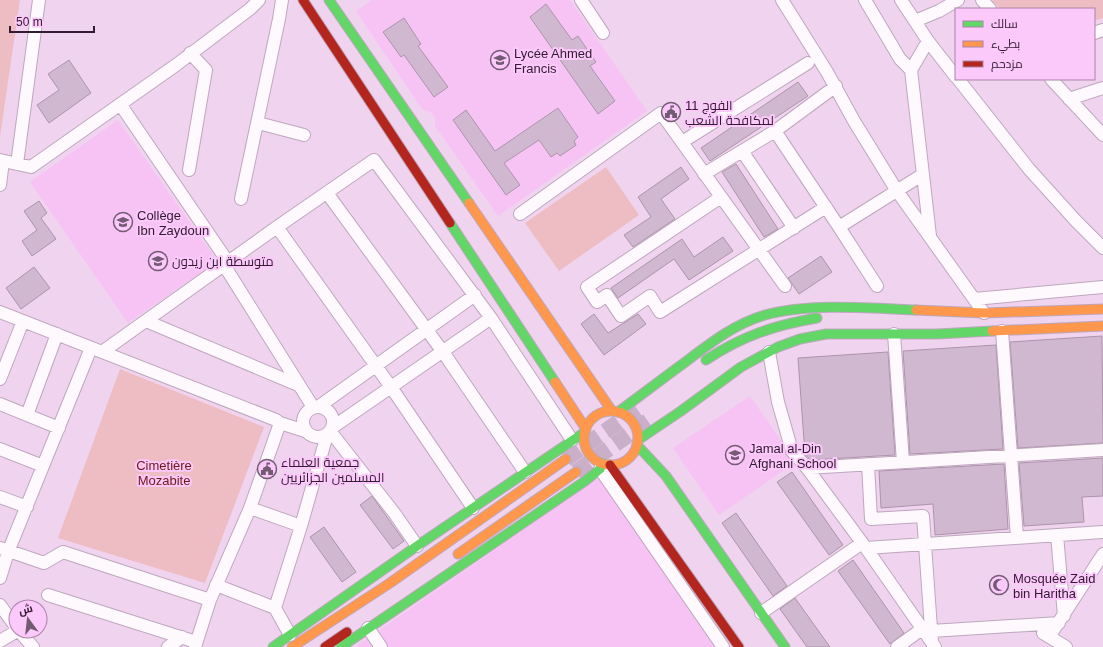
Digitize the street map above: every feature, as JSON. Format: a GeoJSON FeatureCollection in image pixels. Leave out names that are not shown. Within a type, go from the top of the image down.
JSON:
{"type":"FeatureCollection","features":[{"type":"Feature","properties":{"kind":"main road"},"geometry":{"type":"LineString","coordinates":[[303,0],[586,430],[584,440],[590,454],[595,460],[604,466],[739,647]]}},
{"type":"Feature","properties":{"kind":"main road"},"geometry":{"type":"LineString","coordinates":[[329,0],[615,412]]}},
{"type":"Feature","properties":{"kind":"main road"},"geometry":{"type":"LineString","coordinates":[[615,412],[718,338],[743,323],[765,315],[799,309],[874,308],[984,313],[1103,309]]}},
{"type":"Feature","properties":{"kind":"main road"},"geometry":{"type":"LineString","coordinates":[[698,366],[722,348],[759,331],[797,321],[874,308]]}},
{"type":"Feature","properties":{"kind":"main road"},"geometry":{"type":"LineString","coordinates":[[715,375],[756,350],[793,335],[808,332],[826,334],[938,334],[1103,326]]}},
{"type":"Feature","properties":{"kind":"main road"},"geometry":{"type":"LineString","coordinates":[[637,442],[741,367],[769,352],[800,339],[826,334]]}},
{"type":"Feature","properties":{"kind":"main road"},"geometry":{"type":"LineString","coordinates":[[637,409],[649,400]]}},
{"type":"Feature","properties":{"kind":"main road"},"geometry":{"type":"LineString","coordinates":[[291,641],[417,546],[586,430],[594,418],[601,413],[615,412],[631,419],[635,426],[637,442],[631,456],[624,462],[604,466],[585,481],[363,626],[325,647]]}},
{"type":"Feature","properties":{"kind":"main road"},"geometry":{"type":"LineString","coordinates":[[637,442],[666,476],[785,647]]}},
{"type":"Feature","properties":{"kind":"main road"},"geometry":{"type":"LineString","coordinates":[[273,647],[291,641],[390,583],[566,459]]}},
{"type":"Feature","properties":{"kind":"main road"},"geometry":{"type":"LineString","coordinates":[[454,557],[576,472]]}},
{"type":"Feature","properties":{"kind":"main road"},"geometry":{"type":"LineString","coordinates":[[341,647],[363,626]]}},
{"type":"Feature","properties":{"kind":"street"},"geometry":{"type":"LineString","coordinates":[[17,164],[39,0]]}},
{"type":"Feature","properties":{"kind":"street"},"geometry":{"type":"LineString","coordinates":[[0,185],[2,161],[31,167],[190,53],[250,9],[259,0]]}},
{"type":"Feature","properties":{"kind":"street"},"geometry":{"type":"LineString","coordinates":[[241,199],[258,123],[282,0]]}},
{"type":"Feature","properties":{"kind":"street"},"geometry":{"type":"LineString","coordinates":[[581,0],[603,33]]}},
{"type":"Feature","properties":{"kind":"street"},"geometry":{"type":"LineString","coordinates":[[782,0],[836,86],[854,121],[897,191],[984,313]]}},
{"type":"Feature","properties":{"kind":"street"},"geometry":{"type":"LineString","coordinates":[[865,0],[900,59],[910,70],[918,126],[922,175],[930,237]]}},
{"type":"Feature","properties":{"kind":"street"},"geometry":{"type":"LineString","coordinates":[[901,0],[928,41],[955,75]]}},
{"type":"Feature","properties":{"kind":"street"},"geometry":{"type":"LineString","coordinates":[[915,21],[939,11],[958,0]]}},
{"type":"Feature","properties":{"kind":"street"},"geometry":{"type":"LineString","coordinates":[[982,0],[989,8]]}},
{"type":"Feature","properties":{"kind":"street"},"geometry":{"type":"LineString","coordinates":[[910,70],[928,41]]}},
{"type":"Feature","properties":{"kind":"street"},"geometry":{"type":"LineString","coordinates":[[189,170],[206,70],[190,53]]}},
{"type":"Feature","properties":{"kind":"street"},"geometry":{"type":"LineString","coordinates":[[682,142],[808,63]]}},
{"type":"Feature","properties":{"kind":"street"},"geometry":{"type":"LineString","coordinates":[[959,80],[1029,169],[1076,221],[1103,248]]}},
{"type":"Feature","properties":{"kind":"street"},"geometry":{"type":"LineString","coordinates":[[1052,80],[1103,135]]}},
{"type":"Feature","properties":{"kind":"street"},"geometry":{"type":"LineString","coordinates":[[704,174],[774,131],[836,86]]}},
{"type":"Feature","properties":{"kind":"street"},"geometry":{"type":"LineString","coordinates":[[1069,99],[1103,88]]}},
{"type":"Feature","properties":{"kind":"street"},"geometry":{"type":"LineString","coordinates":[[120,104],[226,263],[298,385],[315,407]]}},
{"type":"Feature","properties":{"kind":"street"},"geometry":{"type":"LineString","coordinates":[[520,214],[661,113],[785,286]]}},
{"type":"Feature","properties":{"kind":"street"},"geometry":{"type":"LineString","coordinates":[[258,123],[304,135]]}},
{"type":"Feature","properties":{"kind":"street"},"geometry":{"type":"LineString","coordinates":[[774,131],[826,207],[877,286]]}},
{"type":"Feature","properties":{"kind":"street"},"geometry":{"type":"LineString","coordinates":[[742,151],[794,228]]}},
{"type":"Feature","properties":{"kind":"street"},"geometry":{"type":"LineString","coordinates":[[0,578],[4,550],[27,507],[59,428],[97,350],[146,321],[226,263],[374,160],[475,295],[572,440]]}},
{"type":"Feature","properties":{"kind":"street"},"geometry":{"type":"LineString","coordinates":[[839,227],[922,175]]}},
{"type":"Feature","properties":{"kind":"street"},"geometry":{"type":"LineString","coordinates":[[327,192],[443,352],[525,472]]}},
{"type":"Feature","properties":{"kind":"street"},"geometry":{"type":"LineString","coordinates":[[721,197],[587,287],[597,302],[607,295],[620,316],[650,296],[660,312],[826,207]]}},
{"type":"Feature","properties":{"kind":"street"},"geometry":{"type":"LineString","coordinates":[[277,227],[391,387],[473,508]]}},
{"type":"Feature","properties":{"kind":"street"},"geometry":{"type":"LineString","coordinates":[[974,299],[1103,287]]}},
{"type":"Feature","properties":{"kind":"street"},"geometry":{"type":"LineString","coordinates":[[305,431],[302,422],[303,417],[308,410],[315,407],[375,366],[475,295]]}},
{"type":"Feature","properties":{"kind":"street"},"geometry":{"type":"LineString","coordinates":[[0,312],[276,420],[280,423],[305,431],[309,435],[318,438],[491,318]]}},
{"type":"Feature","properties":{"kind":"street"},"geometry":{"type":"LineString","coordinates":[[0,379],[23,321]]}},
{"type":"Feature","properties":{"kind":"street"},"geometry":{"type":"LineString","coordinates":[[146,321],[298,385]]}},
{"type":"Feature","properties":{"kind":"street"},"geometry":{"type":"LineString","coordinates":[[1002,331],[1017,538]]}},
{"type":"Feature","properties":{"kind":"street"},"geometry":{"type":"LineString","coordinates":[[27,415],[57,334]]}},
{"type":"Feature","properties":{"kind":"street"},"geometry":{"type":"LineString","coordinates":[[894,334],[903,462]]}},
{"type":"Feature","properties":{"kind":"street"},"geometry":{"type":"LineString","coordinates":[[769,352],[778,402],[792,451],[864,546],[930,638]]}},
{"type":"Feature","properties":{"kind":"street"},"geometry":{"type":"LineString","coordinates":[[0,404],[59,428]]}},
{"type":"Feature","properties":{"kind":"street"},"geometry":{"type":"LineString","coordinates":[[275,608],[333,417],[322,407],[315,407]]}},
{"type":"Feature","properties":{"kind":"street"},"geometry":{"type":"LineString","coordinates":[[48,595],[182,637],[196,644],[210,600],[250,508],[280,423]]}},
{"type":"Feature","properties":{"kind":"street"},"geometry":{"type":"LineString","coordinates":[[330,431],[395,514],[417,546]]}},
{"type":"Feature","properties":{"kind":"street"},"geometry":{"type":"LineString","coordinates":[[0,449],[43,466]]}},
{"type":"Feature","properties":{"kind":"street"},"geometry":{"type":"LineString","coordinates":[[806,468],[1103,450]]}},
{"type":"Feature","properties":{"kind":"street"},"geometry":{"type":"LineString","coordinates":[[868,464],[871,520],[923,516],[930,638]]}},
{"type":"Feature","properties":{"kind":"street"},"geometry":{"type":"LineString","coordinates":[[604,466],[723,647]]}},
{"type":"Feature","properties":{"kind":"street"},"geometry":{"type":"LineString","coordinates":[[0,497],[27,507]]}},
{"type":"Feature","properties":{"kind":"street"},"geometry":{"type":"LineString","coordinates":[[250,508],[301,526]]}},
{"type":"Feature","properties":{"kind":"street"},"geometry":{"type":"LineString","coordinates":[[761,613],[864,546],[925,544],[1103,532]]}},
{"type":"Feature","properties":{"kind":"street"},"geometry":{"type":"LineString","coordinates":[[1057,535],[1061,619]]}},
{"type":"Feature","properties":{"kind":"street"},"geometry":{"type":"LineString","coordinates":[[4,550],[44,563],[63,552],[210,600]]}},
{"type":"Feature","properties":{"kind":"street"},"geometry":{"type":"LineString","coordinates":[[1049,637],[1103,554]]}},
{"type":"Feature","properties":{"kind":"street"},"geometry":{"type":"LineString","coordinates":[[216,585],[275,608],[291,641]]}},
{"type":"Feature","properties":{"kind":"street"},"geometry":{"type":"LineString","coordinates":[[0,605],[8,616]]}},
{"type":"Feature","properties":{"kind":"street"},"geometry":{"type":"LineString","coordinates":[[897,647],[930,638],[1061,619]]}},
{"type":"Feature","properties":{"kind":"street"},"geometry":{"type":"LineString","coordinates":[[1029,624],[1066,647]]}},
{"type":"Feature","properties":{"kind":"street"},"geometry":{"type":"LineString","coordinates":[[363,626],[381,647]]}},
{"type":"Feature","properties":{"kind":"street"},"geometry":{"type":"LineString","coordinates":[[168,647],[182,637]]}},
{"type":"Feature","properties":{"kind":"street"},"geometry":{"type":"LineString","coordinates":[[26,639],[33,647]]}},
{"type":"Feature","properties":{"kind":"shaded area","name":"Lycée Ahmed Francis"},"geometry":{"type":"Polygon","coordinates":[[[372,0],[570,0],[647,111],[498,216],[435,126],[435,118],[432,113],[422,109],[356,11],[372,0]]]}},
{"type":"Feature","properties":{"kind":"shaded area","name":"Collège Ibn Zaydoun"},"geometry":{"type":"Polygon","coordinates":[[[118,120],[217,261],[128,323],[30,182],[118,120]]]}},
{"type":"Feature","properties":{"kind":"shaded area","name":"Jamal al-Din Afghani School"},"geometry":{"type":"Polygon","coordinates":[[[750,396],[796,462],[719,515],[673,448],[750,396]]]}},
{"type":"Feature","properties":{"kind":"shaded area"},"geometry":{"type":"Polygon","coordinates":[[[600,477],[718,647],[355,647],[600,477]]]}},
{"type":"Feature","properties":{"kind":"green space"},"geometry":{"type":"Polygon","coordinates":[[[0,0],[20,0],[0,137],[0,0]]]}},
{"type":"Feature","properties":{"kind":"green space"},"geometry":{"type":"Polygon","coordinates":[[[992,0],[1103,0],[1103,18],[1095,21],[1095,8],[999,8],[992,0]]]}},
{"type":"Feature","properties":{"kind":"green space"},"geometry":{"type":"Polygon","coordinates":[[[606,167],[639,215],[559,271],[525,223],[606,167]]]}},
{"type":"Feature","properties":{"kind":"green space","name":"Cimetière Mozabite"},"geometry":{"type":"Polygon","coordinates":[[[120,369],[264,427],[205,583],[58,538],[120,369]]]}},
{"type":"Feature","properties":{"kind":"building"},"geometry":{"type":"Polygon","coordinates":[[[546,4],[572,40],[578,36],[596,62],[590,66],[615,101],[598,114],[530,17],[546,4]]]}},
{"type":"Feature","properties":{"kind":"building"},"geometry":{"type":"Polygon","coordinates":[[[404,18],[421,44],[418,46],[448,87],[434,97],[404,55],[401,57],[383,32],[404,18]]]}},
{"type":"Feature","properties":{"kind":"building"},"geometry":{"type":"Polygon","coordinates":[[[69,60],[91,93],[49,123],[37,105],[59,90],[48,74],[69,60]]]}},
{"type":"Feature","properties":{"kind":"building"},"geometry":{"type":"Polygon","coordinates":[[[798,82],[808,96],[710,161],[701,148],[798,82]]]}},
{"type":"Feature","properties":{"kind":"building"},"geometry":{"type":"Polygon","coordinates":[[[558,108],[578,137],[574,141],[576,145],[560,156],[557,153],[551,157],[539,140],[504,163],[520,185],[506,195],[453,120],[466,110],[495,151],[558,108]]]}},
{"type":"Feature","properties":{"kind":"building"},"geometry":{"type":"Polygon","coordinates":[[[736,164],[778,229],[764,237],[722,172],[736,164]]]}},
{"type":"Feature","properties":{"kind":"building"},"geometry":{"type":"Polygon","coordinates":[[[681,167],[689,179],[661,199],[675,219],[633,247],[624,235],[651,217],[638,197],[681,167]]]}},
{"type":"Feature","properties":{"kind":"building"},"geometry":{"type":"Polygon","coordinates":[[[39,201],[47,213],[41,218],[56,239],[32,256],[22,241],[37,230],[24,211],[39,201]]]}},
{"type":"Feature","properties":{"kind":"building"},"geometry":{"type":"Polygon","coordinates":[[[723,237],[733,251],[689,280],[674,259],[618,298],[611,288],[682,239],[694,257],[723,237]]]}},
{"type":"Feature","properties":{"kind":"building"},"geometry":{"type":"Polygon","coordinates":[[[821,256],[832,272],[799,294],[788,278],[821,256]]]}},
{"type":"Feature","properties":{"kind":"building"},"geometry":{"type":"Polygon","coordinates":[[[34,267],[50,288],[21,309],[6,288],[34,267]]]}},
{"type":"Feature","properties":{"kind":"building"},"geometry":{"type":"Polygon","coordinates":[[[594,314],[608,333],[638,314],[646,324],[604,355],[581,324],[594,314]]]}},
{"type":"Feature","properties":{"kind":"building"},"geometry":{"type":"Polygon","coordinates":[[[1102,336],[1103,443],[1018,448],[1010,342],[1102,336]]]}},
{"type":"Feature","properties":{"kind":"building"},"geometry":{"type":"Polygon","coordinates":[[[996,345],[1003,449],[910,454],[903,351],[996,345]]]}},
{"type":"Feature","properties":{"kind":"building"},"geometry":{"type":"Polygon","coordinates":[[[888,352],[895,455],[810,460],[805,454],[798,358],[888,352]]]}},
{"type":"Feature","properties":{"kind":"building"},"geometry":{"type":"Polygon","coordinates":[[[1103,458],[1103,496],[1082,497],[1084,522],[1024,526],[1019,463],[1103,458]]]}},
{"type":"Feature","properties":{"kind":"building"},"geometry":{"type":"Polygon","coordinates":[[[1004,464],[1008,529],[935,535],[933,504],[881,508],[879,471],[1004,464]]]}},
{"type":"Feature","properties":{"kind":"building"},"geometry":{"type":"Polygon","coordinates":[[[792,472],[843,545],[829,555],[777,482],[792,472]]]}},
{"type":"Feature","properties":{"kind":"building"},"geometry":{"type":"Polygon","coordinates":[[[372,496],[404,541],[393,549],[360,505],[372,496]]]}},
{"type":"Feature","properties":{"kind":"building"},"geometry":{"type":"Polygon","coordinates":[[[736,513],[787,586],[773,596],[722,523],[736,513]]]}},
{"type":"Feature","properties":{"kind":"building"},"geometry":{"type":"Polygon","coordinates":[[[324,527],[356,572],[342,582],[310,537],[324,527]]]}},
{"type":"Feature","properties":{"kind":"building"},"geometry":{"type":"Polygon","coordinates":[[[853,560],[904,633],[890,644],[838,571],[853,560]]]}},
{"type":"Feature","properties":{"kind":"building"},"geometry":{"type":"Polygon","coordinates":[[[795,598],[830,647],[807,647],[780,609],[795,598]]]}},
{"type":"Feature","properties":{"kind":"tunnel"},"geometry":{"type":"LineString","coordinates":[[566,459],[637,409]]}},
{"type":"Feature","properties":{"kind":"tunnel"},"geometry":{"type":"LineString","coordinates":[[576,472],[648,421]]}},
{"type":"Feature","properties":{"kind":"traffic: fast"},"geometry":{"type":"LineString","coordinates":[[329,0],[469,203]]}},
{"type":"Feature","properties":{"kind":"traffic: fast"},"geometry":{"type":"LineString","coordinates":[[450,223],[555,382]]}},
{"type":"Feature","properties":{"kind":"traffic: fast"},"geometry":{"type":"LineString","coordinates":[[618,412],[712,342],[732,329],[765,315],[782,311],[840,307],[916,310]]}},
{"type":"Feature","properties":{"kind":"traffic: fast"},"geometry":{"type":"LineString","coordinates":[[706,360],[733,344],[759,333],[787,324],[817,318]]}},
{"type":"Feature","properties":{"kind":"traffic: fast"},"geometry":{"type":"LineString","coordinates":[[638,440],[681,411],[741,367],[778,347],[800,339],[826,334],[937,334],[992,331]]}},
{"type":"Feature","properties":{"kind":"traffic: fast"},"geometry":{"type":"LineString","coordinates":[[273,647],[417,546],[585,432]]}},
{"type":"Feature","properties":{"kind":"traffic: fast"},"geometry":{"type":"LineString","coordinates":[[637,445],[666,476],[785,647]]}},
{"type":"Feature","properties":{"kind":"traffic: fast"},"geometry":{"type":"LineString","coordinates":[[341,647],[585,481],[600,469],[602,463]]}},
{"type":"Feature","properties":{"kind":"traffic: slow"},"geometry":{"type":"LineString","coordinates":[[469,203],[612,411]]}},
{"type":"Feature","properties":{"kind":"traffic: slow"},"geometry":{"type":"LineString","coordinates":[[916,310],[984,313],[1103,309]]}},
{"type":"Feature","properties":{"kind":"traffic: slow"},"geometry":{"type":"LineString","coordinates":[[992,331],[1103,326]]}},
{"type":"Feature","properties":{"kind":"traffic: slow"},"geometry":{"type":"LineString","coordinates":[[555,382],[586,429]]}},
{"type":"Feature","properties":{"kind":"traffic: slow"},"geometry":{"type":"LineString","coordinates":[[611,411],[621,413],[630,419],[636,428],[638,438],[636,448],[630,457],[621,463],[611,465],[601,463],[592,457],[586,448],[584,438],[586,428],[592,419],[601,413],[611,411]]}},
{"type":"Feature","properties":{"kind":"traffic: slow"},"geometry":{"type":"LineString","coordinates":[[292,647],[390,583],[566,459]]}},
{"type":"Feature","properties":{"kind":"traffic: slow"},"geometry":{"type":"LineString","coordinates":[[458,554],[576,472]]}},
{"type":"Feature","properties":{"kind":"traffic: jam"},"geometry":{"type":"LineString","coordinates":[[303,0],[450,223]]}},
{"type":"Feature","properties":{"kind":"traffic: jam"},"geometry":{"type":"LineString","coordinates":[[610,465],[739,647]]}},
{"type":"Feature","properties":{"kind":"traffic: jam"},"geometry":{"type":"LineString","coordinates":[[325,647],[347,632]]}},
{"type":"Feature","properties":{"kind":"place","name":"Lycée Ahmed Francis"},"geometry":{"type":"Point","coordinates":[500,60]}},
{"type":"Feature","properties":{"kind":"place","name":"الفوج 11 لمكافحة الشعب"},"geometry":{"type":"Point","coordinates":[671,112]}},
{"type":"Feature","properties":{"kind":"place","name":"Collège Ibn Zaydoun"},"geometry":{"type":"Point","coordinates":[123,222]}},
{"type":"Feature","properties":{"kind":"place","name":"متوسطة ابن زيدون"},"geometry":{"type":"Point","coordinates":[158,261]}},
{"type":"Feature","properties":{"kind":"place","name":"Jamal al-Din Afghani School"},"geometry":{"type":"Point","coordinates":[735,455]}},
{"type":"Feature","properties":{"kind":"place","name":"جمعية العلماء المسلمين الجزائريين"},"geometry":{"type":"Point","coordinates":[267,469]}},
{"type":"Feature","properties":{"kind":"place","name":"Mosquée Zaid bin Haritha"},"geometry":{"type":"Point","coordinates":[999,585]}}]}
